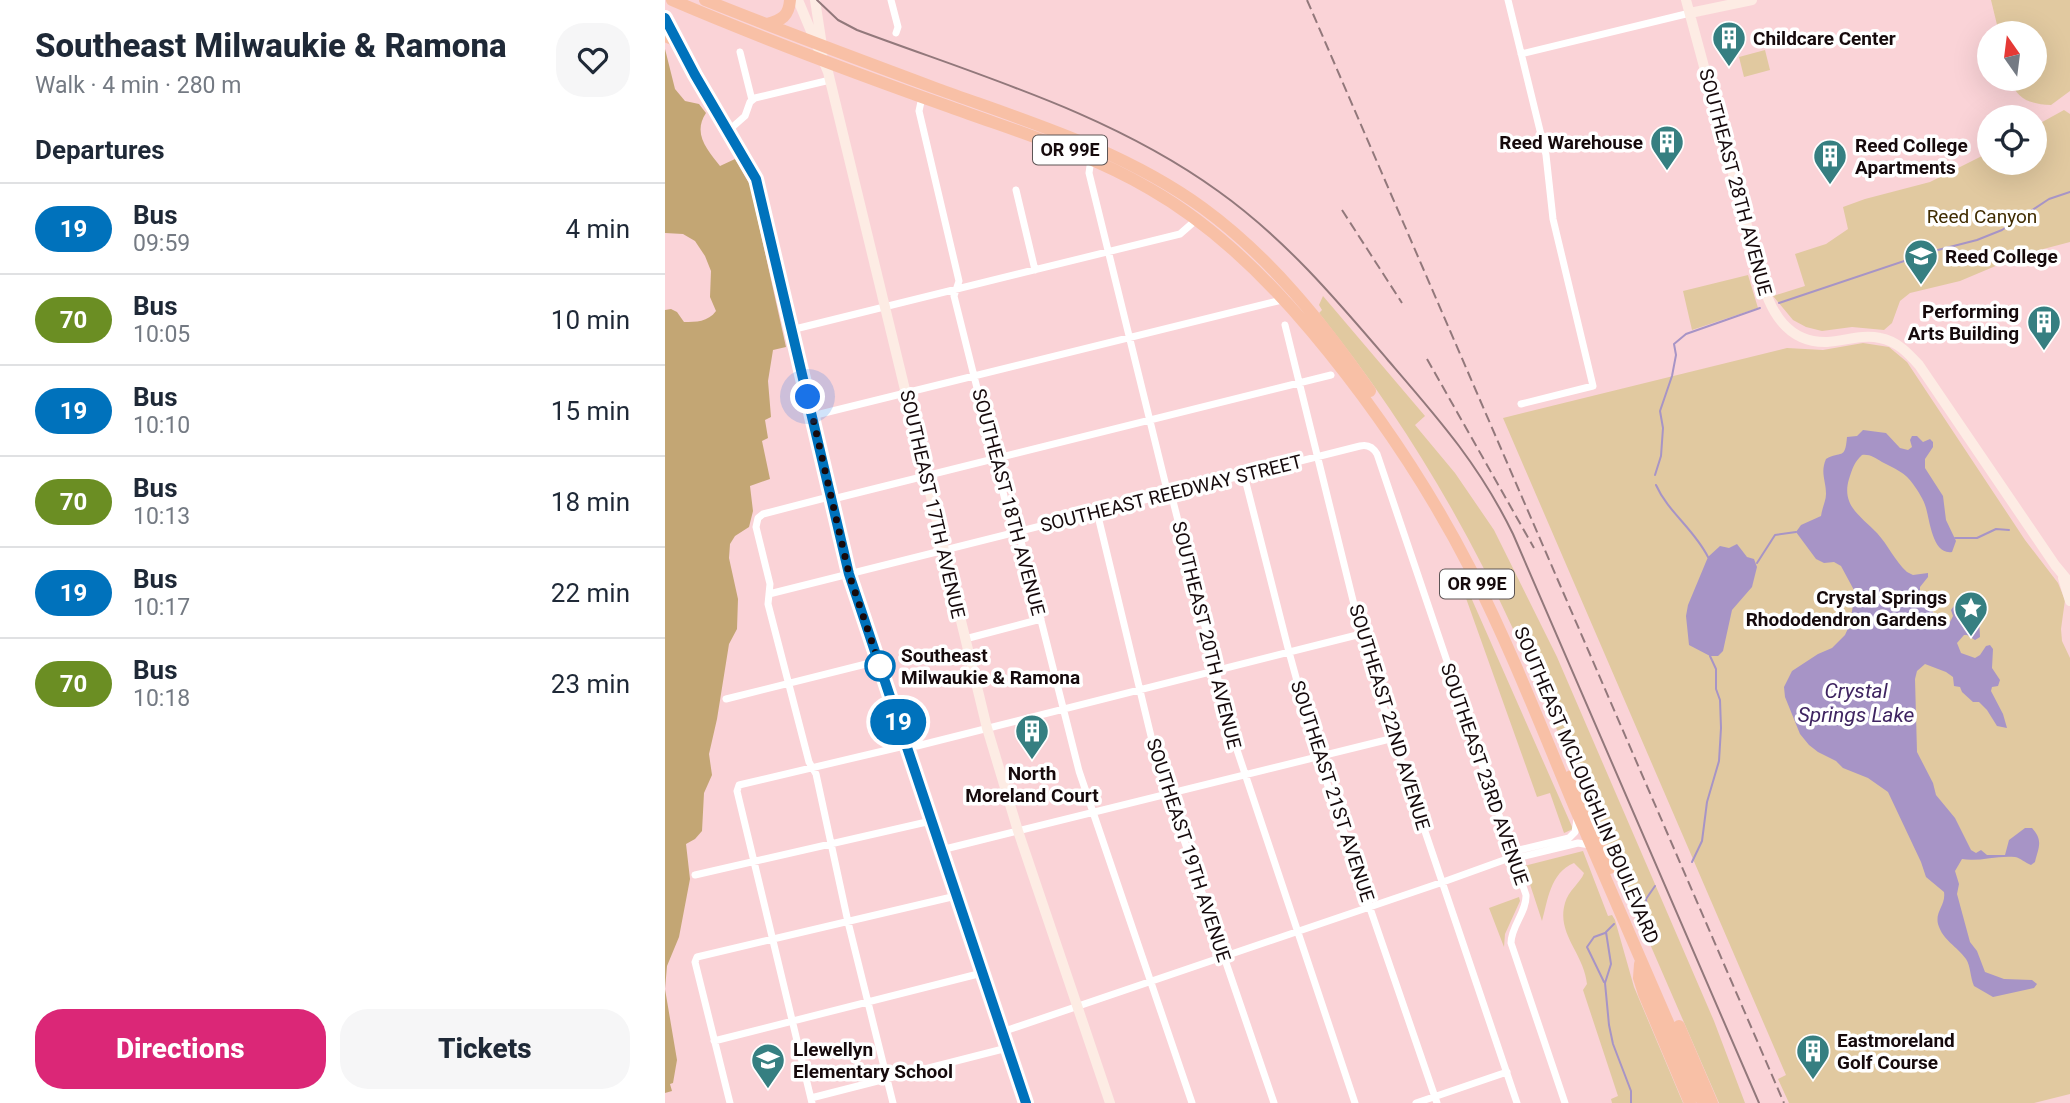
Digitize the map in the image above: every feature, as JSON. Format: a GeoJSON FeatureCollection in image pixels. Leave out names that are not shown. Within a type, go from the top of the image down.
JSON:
{"type":"FeatureCollection","features":[{"type":"Feature","properties":{"kind":"highway","name":"SOUTHEAST MCLOUGHLIN BOULEVARD"},"geometry":{"type":"LineString","coordinates":[[672,0],[824,60],[1091,159],[1151,189],[1196,220],[1243,259],[1283,299],[1357,386],[1400,448],[1440,514],[1495,622],[1577,814],[1712,1103]]}},
{"type":"Feature","properties":{"kind":"highway","name":"SOUTHEAST MCLOUGHLIN BOULEVARD"},"geometry":{"type":"LineString","coordinates":[[705,0],[1068,136],[1138,167],[1186,196],[1217,219],[1269,266],[1341,348],[1400,434],[1468,550],[1498,609],[1627,919],[1641,960],[1703,1103]]}},
{"type":"Feature","properties":{"kind":"highway"},"geometry":{"type":"LineString","coordinates":[[767,24],[785,18],[790,0]]}},
{"type":"Feature","properties":{"kind":"highway"},"geometry":{"type":"LineString","coordinates":[[1641,960],[1638,969],[1644,994],[1690,1103]]}},
{"type":"Feature","properties":{"kind":"street","name":"SOUTHEAST 17TH AVENUE"},"geometry":{"type":"LineString","coordinates":[[798,0],[819,44],[830,79],[987,729],[1018,831],[1110,1103]]}},
{"type":"Feature","properties":{"kind":"street","name":"SOUTHEAST 17TH AVENUE"},"geometry":{"type":"LineString","coordinates":[[815,0],[819,44]]}},
{"type":"Feature","properties":{"kind":"street"},"geometry":{"type":"LineString","coordinates":[[891,0],[898,27],[896,33]]}},
{"type":"Feature","properties":{"kind":"street"},"geometry":{"type":"LineString","coordinates":[[1508,0],[1546,155],[1553,219],[1593,386],[1521,404]]}},
{"type":"Feature","properties":{"kind":"street","name":"SOUTHEAST 28TH AVENUE"},"geometry":{"type":"LineString","coordinates":[[1686,0],[1770,305],[1787,328],[1812,340],[1826,342],[1865,336],[1877,337],[1897,344],[1908,353],[1919,365],[2061,574],[2070,583]]}},
{"type":"Feature","properties":{"kind":"street"},"geometry":{"type":"LineString","coordinates":[[1521,54],[1752,0]]}},
{"type":"Feature","properties":{"kind":"street"},"geometry":{"type":"LineString","coordinates":[[665,18],[671,38],[756,179],[849,574],[1026,1103]]}},
{"type":"Feature","properties":{"kind":"street"},"geometry":{"type":"LineString","coordinates":[[728,131],[745,116],[752,100],[740,52]]}},
{"type":"Feature","properties":{"kind":"street"},"geometry":{"type":"LineString","coordinates":[[752,100],[830,79]]}},
{"type":"Feature","properties":{"kind":"street","name":"SOUTHEAST 18TH AVENUE"},"geometry":{"type":"LineString","coordinates":[[922,97],[919,111],[960,281],[954,296],[1012,528],[1020,537],[1079,771],[1192,1103]]}},
{"type":"Feature","properties":{"kind":"street","name":"SOUTHEAST 20TH AVENUE"},"geometry":{"type":"LineString","coordinates":[[1091,159],[1089,173],[1226,717],[1355,1103]]}},
{"type":"Feature","properties":{"kind":"street"},"geometry":{"type":"LineString","coordinates":[[1016,190],[1035,270]]}},
{"type":"Feature","properties":{"kind":"street"},"geometry":{"type":"LineString","coordinates":[[790,330],[1180,234],[1196,220]]}},
{"type":"Feature","properties":{"kind":"street"},"geometry":{"type":"LineString","coordinates":[[812,416],[1296,296]]}},
{"type":"Feature","properties":{"kind":"street","name":"SOUTHEAST 22ND AVENUE"},"geometry":{"type":"LineString","coordinates":[[1285,325],[1361,634],[1517,1103]]}},
{"type":"Feature","properties":{"kind":"street"},"geometry":{"type":"LineString","coordinates":[[893,1103],[848,922],[816,774],[812,768],[768,604],[770,584],[756,527],[758,518],[761,515],[1331,375]]}},
{"type":"Feature","properties":{"kind":"street","name":"SOUTHEAST REEDWAY STREET"},"geometry":{"type":"LineString","coordinates":[[769,594],[1360,446],[1370,446]]}},
{"type":"Feature","properties":{"kind":"street","name":"SOUTHEAST 23RD AVENUE"},"geometry":{"type":"LineString","coordinates":[[1370,446],[1377,454],[1527,899],[1511,935],[1511,943],[1565,1103]]}},
{"type":"Feature","properties":{"kind":"street","name":"SOUTHEAST 21ST AVENUE"},"geometry":{"type":"LineString","coordinates":[[1244,475],[1318,757],[1436,1100]]}},
{"type":"Feature","properties":{"kind":"street","name":"SOUTHEAST 19TH AVENUE"},"geometry":{"type":"LineString","coordinates":[[1097,512],[1154,750],[1274,1103]]}},
{"type":"Feature","properties":{"kind":"street"},"geometry":{"type":"LineString","coordinates":[[2061,574],[2070,601]]}},
{"type":"Feature","properties":{"kind":"street"},"geometry":{"type":"LineString","coordinates":[[965,639],[1041,619]]}},
{"type":"Feature","properties":{"kind":"street"},"geometry":{"type":"LineString","coordinates":[[1007,1048],[811,1101],[737,791],[739,785],[987,729],[1361,634]]}},
{"type":"Feature","properties":{"kind":"street"},"geometry":{"type":"LineString","coordinates":[[726,699],[878,661]]}},
{"type":"Feature","properties":{"kind":"street"},"geometry":{"type":"LineString","coordinates":[[941,850],[1394,738]]}},
{"type":"Feature","properties":{"kind":"street"},"geometry":{"type":"LineString","coordinates":[[1002,1032],[1443,882],[1513,856],[1519,850],[1573,836],[1577,814]]}},
{"type":"Feature","properties":{"kind":"street"},"geometry":{"type":"LineString","coordinates":[[695,875],[931,821]]}},
{"type":"Feature","properties":{"kind":"street"},"geometry":{"type":"LineString","coordinates":[[1513,856],[1521,857],[1578,843],[1591,845]]}},
{"type":"Feature","properties":{"kind":"street"},"geometry":{"type":"LineString","coordinates":[[730,1103],[695,962],[697,957],[956,896]]}},
{"type":"Feature","properties":{"kind":"street"},"geometry":{"type":"LineString","coordinates":[[714,1041],[982,973]]}},
{"type":"Feature","properties":{"kind":"street"},"geometry":{"type":"LineString","coordinates":[[1416,1103],[1436,1100],[1507,1072]]}},
{"type":"Feature","properties":{"kind":"green space"},"geometry":{"type":"Polygon","coordinates":[[[1991,0],[2070,0],[2070,91],[2051,105],[2025,100],[2016,91],[2047,91],[2047,21],[1996,21],[1991,0]]]}},
{"type":"Feature","properties":{"kind":"green space"},"geometry":{"type":"Polygon","coordinates":[[[1765,50],[1770,70],[1744,77],[1739,57],[1765,50]]]}},
{"type":"Feature","properties":{"kind":"green space","name":"Reed Canyon"},"geometry":{"type":"Polygon","coordinates":[[[2064,110],[2070,114],[2070,242],[2024,254],[1960,281],[1910,293],[1900,301],[1892,323],[1884,330],[1852,327],[1822,331],[1806,327],[1793,320],[1773,296],[1805,286],[1795,254],[1826,244],[1848,229],[1843,207],[1930,182],[1977,158],[1977,175],[2047,175],[2047,119],[2064,110]]]}},
{"type":"Feature","properties":{"kind":"green space"},"geometry":{"type":"Polygon","coordinates":[[[1748,275],[1758,308],[1692,330],[1683,291],[1748,275]]]}},
{"type":"Feature","properties":{"kind":"green space"},"geometry":{"type":"Polygon","coordinates":[[[1323,296],[1425,416],[1415,425],[1455,473],[1494,530],[1557,657],[1714,1021],[1745,1103],[1719,1103],[1494,589],[1450,506],[1401,426],[1319,313],[1322,310],[1319,305],[1323,296]]]}},
{"type":"Feature","properties":{"kind":"green space","name":"Eastmoreland Golf Course"},"geometry":{"type":"Polygon","coordinates":[[[1863,343],[1889,347],[1907,362],[2025,540],[2058,583],[2065,600],[2062,641],[2070,658],[2070,1094],[2034,1103],[1789,1103],[1778,1079],[1786,1075],[1503,418],[1787,348],[1823,350],[1863,343]]]}},
{"type":"Feature","properties":{"kind":"green space"},"geometry":{"type":"Polygon","coordinates":[[[1466,586],[1573,829],[1564,833],[1550,793],[1537,797],[1462,587],[1466,586]]]}},
{"type":"Feature","properties":{"kind":"green space"},"geometry":{"type":"Polygon","coordinates":[[[1583,851],[1608,916],[1612,915],[1615,920],[1634,987],[1683,1103],[1612,1103],[1611,1099],[1618,1096],[1583,990],[1587,984],[1585,973],[1564,924],[1565,903],[1584,873],[1574,863],[1560,873],[1551,888],[1542,921],[1524,866],[1583,851]]]}},
{"type":"Feature","properties":{"kind":"green space"},"geometry":{"type":"Polygon","coordinates":[[[1519,897],[1520,901],[1505,934],[1504,947],[1489,908],[1519,897]]]}},
{"type":"Feature","properties":{"kind":"shaded area"},"geometry":{"type":"Polygon","coordinates":[[[665,49],[675,89],[685,101],[699,104],[706,113],[702,121],[701,135],[707,148],[720,166],[735,159],[750,185],[786,347],[773,350],[768,381],[771,417],[765,420],[768,438],[762,441],[770,479],[750,486],[753,511],[749,527],[735,536],[730,544],[729,558],[738,599],[737,629],[729,644],[709,754],[712,775],[704,793],[702,831],[686,844],[690,879],[679,937],[667,966],[665,989],[665,310],[677,312],[684,322],[706,319],[716,311],[710,297],[711,271],[705,256],[695,241],[683,234],[665,233],[665,49]]]}},
{"type":"Feature","properties":{"kind":"shaded area"},"geometry":{"type":"Polygon","coordinates":[[[665,989],[677,1060],[673,1083],[670,1084],[672,1091],[665,1093],[665,989]]]}},
{"type":"Feature","properties":{"kind":"water","name":"Crystal Springs Lake"},"geometry":{"type":"Polygon","coordinates":[[[1863,430],[1886,433],[1900,448],[1908,450],[1912,447],[1912,436],[1917,436],[1923,442],[1930,439],[1933,442],[1933,447],[1925,459],[1925,468],[1943,496],[1946,520],[1956,541],[1952,552],[1946,552],[1936,543],[1921,496],[1910,480],[1895,469],[1868,455],[1862,455],[1851,472],[1848,496],[1854,510],[1877,533],[1907,572],[1913,575],[1928,573],[1920,592],[1940,623],[1949,624],[1953,616],[1951,610],[1959,599],[1967,596],[1970,598],[1965,628],[1968,630],[1970,624],[1979,618],[1980,637],[1975,640],[1964,635],[1957,643],[1961,653],[1975,658],[1986,646],[1990,645],[1993,649],[1992,668],[2000,680],[1998,686],[1992,687],[1991,691],[2007,728],[1997,726],[1979,702],[1973,702],[1960,687],[1954,686],[1953,677],[1925,664],[1917,671],[1915,679],[1917,752],[1933,783],[1936,795],[1955,818],[1971,850],[1976,853],[1981,850],[1987,855],[2005,855],[2009,840],[2025,828],[2032,828],[2038,837],[2039,849],[2035,862],[2031,865],[2015,857],[1962,859],[1955,871],[1959,884],[1957,894],[1970,942],[1977,951],[1985,972],[2004,979],[2032,980],[2037,984],[2034,988],[1993,997],[1974,986],[1966,959],[1943,935],[1938,924],[1944,892],[1926,877],[1888,792],[1868,778],[1843,768],[1809,745],[1800,734],[1785,697],[1784,687],[1792,671],[1832,648],[1845,635],[1850,624],[1855,592],[1841,566],[1816,559],[1796,532],[1801,525],[1821,516],[1826,497],[1823,473],[1826,459],[1841,454],[1847,437],[1857,436],[1863,430]]]}},
{"type":"Feature","properties":{"kind":"water"},"geometry":{"type":"Polygon","coordinates":[[[1737,544],[1747,557],[1754,559],[1757,567],[1752,587],[1732,610],[1723,651],[1718,656],[1710,656],[1689,645],[1686,616],[1688,605],[1708,557],[1720,546],[1729,548],[1737,544]]]}},
{"type":"Feature","properties":{"kind":"waterway"},"geometry":{"type":"LineString","coordinates":[[1779,303],[1934,251],[1977,240],[2002,230],[2049,199],[2070,192]]}},
{"type":"Feature","properties":{"kind":"waterway"},"geometry":{"type":"LineString","coordinates":[[1655,475],[1661,456],[1663,428],[1660,411],[1672,376],[1676,355],[1674,344],[1686,334],[1760,308]]}},
{"type":"Feature","properties":{"kind":"waterway"},"geometry":{"type":"LineString","coordinates":[[1656,485],[1667,504],[1696,538],[1708,557]]}},
{"type":"Feature","properties":{"kind":"waterway"},"geometry":{"type":"LineString","coordinates":[[1955,538],[1977,538],[1996,529],[2009,530]]}},
{"type":"Feature","properties":{"kind":"waterway"},"geometry":{"type":"LineString","coordinates":[[1757,563],[1775,535],[1796,532]]}},
{"type":"Feature","properties":{"kind":"waterway"},"geometry":{"type":"LineString","coordinates":[[1692,862],[1702,841],[1707,802],[1719,761],[1720,700],[1716,689],[1716,669],[1710,656]]}},
{"type":"Feature","properties":{"kind":"waterway"},"geometry":{"type":"LineString","coordinates":[[1639,913],[1647,910],[1646,899],[1655,886]]}},
{"type":"Feature","properties":{"kind":"waterway"},"geometry":{"type":"LineString","coordinates":[[1614,924],[1606,932],[1611,964],[1605,983],[1613,1044],[1631,1091],[1631,1103]]}},
{"type":"Feature","properties":{"kind":"waterway"},"geometry":{"type":"LineString","coordinates":[[1604,982],[1587,947],[1594,937],[1605,933]]}},
{"type":"Feature","properties":{"kind":"tram line"},"geometry":{"type":"LineString","coordinates":[[817,0],[838,20],[857,30],[1043,98],[1133,139],[1177,164],[1242,209],[1287,249],[1328,291],[1405,380],[1471,463],[1513,534],[1759,1103]]}},
{"type":"Feature","properties":{"kind":"railway"},"geometry":{"type":"LineString","coordinates":[[1307,0],[1784,1103]]}},
{"type":"Feature","properties":{"kind":"railway"},"geometry":{"type":"LineString","coordinates":[[1342,210],[1402,303]]}},
{"type":"Feature","properties":{"kind":"railway"},"geometry":{"type":"LineString","coordinates":[[1427,359],[1534,548]]}},
{"type":"Feature","properties":{"kind":"bus line","name":"19"},"geometry":{"type":"LineString","coordinates":[[665,18],[756,179],[849,574],[1026,1103]]}},
{"type":"Feature","properties":{"kind":"place","name":"Childcare Center"},"geometry":{"type":"Point","coordinates":[1729,68]}},
{"type":"Feature","properties":{"kind":"place","name":"Reed Warehouse"},"geometry":{"type":"Point","coordinates":[1667,172]}},
{"type":"Feature","properties":{"kind":"place","name":"Reed College Apartments"},"geometry":{"type":"Point","coordinates":[1830,186]}},
{"type":"Feature","properties":{"kind":"place","name":"Reed College"},"geometry":{"type":"Point","coordinates":[1921,286]}},
{"type":"Feature","properties":{"kind":"place","name":"Performing Arts Building"},"geometry":{"type":"Point","coordinates":[2044,352]}},
{"type":"Feature","properties":{"kind":"place","name":"Crystal Springs Rhododendron Gardens"},"geometry":{"type":"Point","coordinates":[1971,638]}},
{"type":"Feature","properties":{"kind":"place","name":"Southeast Milwaukie & Ramona"},"geometry":{"type":"Point","coordinates":[880,666]}},
{"type":"Feature","properties":{"kind":"place","name":"North Moreland Court"},"geometry":{"type":"Point","coordinates":[1032,761]}},
{"type":"Feature","properties":{"kind":"place","name":"Eastmoreland Golf Course"},"geometry":{"type":"Point","coordinates":[1813,1081]}},
{"type":"Feature","properties":{"kind":"place","name":"Llewellyn Elementary School"},"geometry":{"type":"Point","coordinates":[768,1090]}},
{"type":"Feature","properties":{"kind":"route"},"geometry":{"type":"LineString","coordinates":[[808,397],[849,574],[880,666]]}}]}
